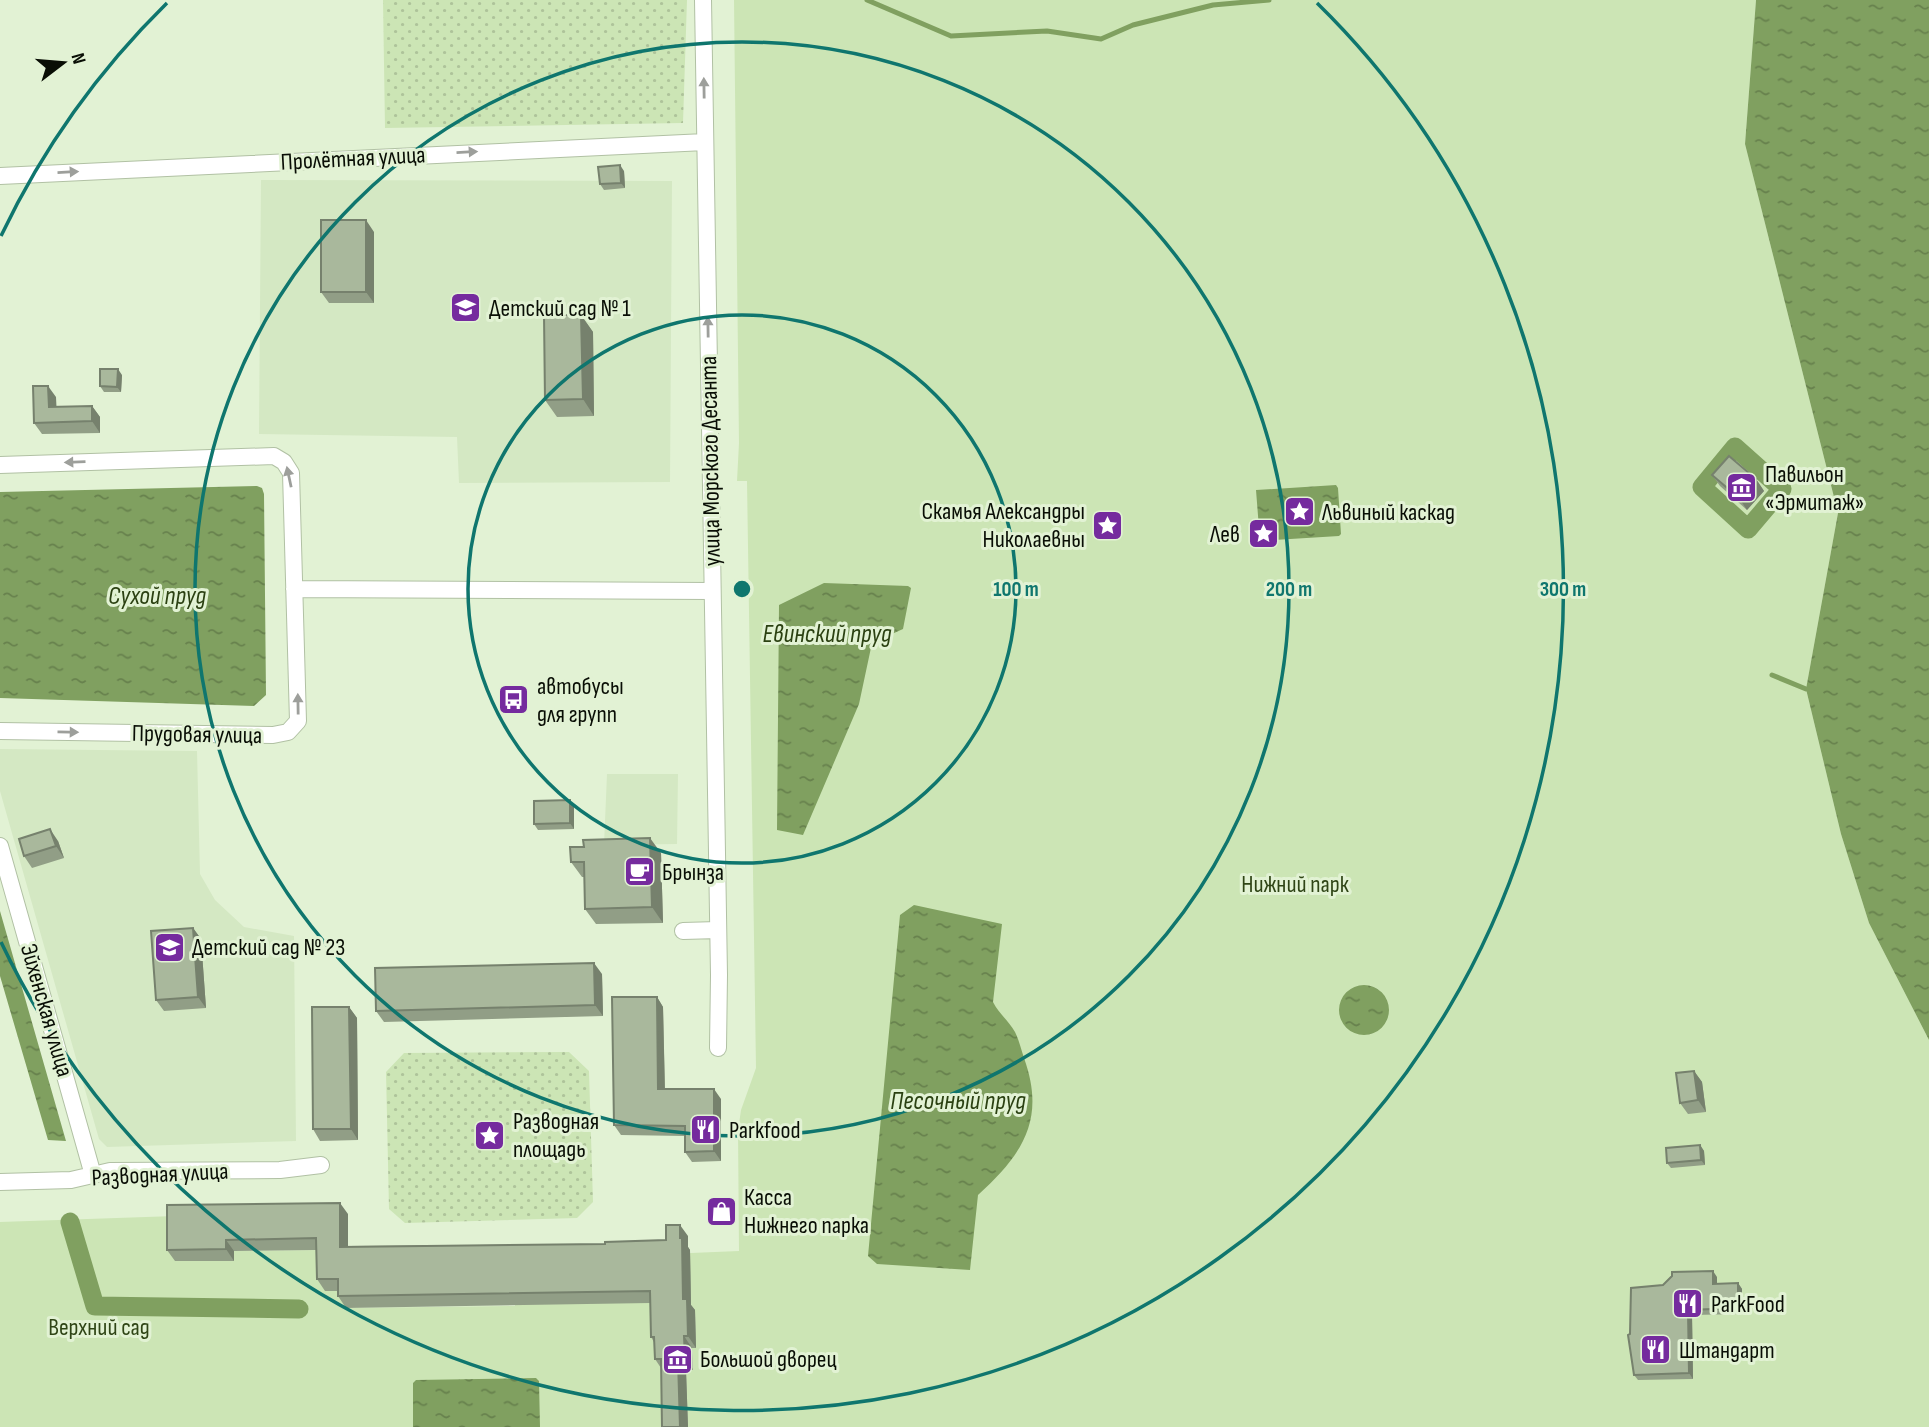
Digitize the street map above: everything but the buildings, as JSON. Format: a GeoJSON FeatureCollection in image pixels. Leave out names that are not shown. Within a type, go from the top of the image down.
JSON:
{"type":"FeatureCollection","features":[{"type":"Feature","properties":{"kind":"street","name":"улица Морского Десанта"},"geometry":{"type":"LineString","coordinates":[[703,0],[718,1048]]}},
{"type":"Feature","properties":{"kind":"street","name":"Пролётная улица"},"geometry":{"type":"LineString","coordinates":[[0,176],[705,142]]}},
{"type":"Feature","properties":{"kind":"street","name":"Прудовая улица"},"geometry":{"type":"LineString","coordinates":[[0,465],[274,456],[284,462],[291,473],[298,721],[288,732],[273,735],[0,731]]}},
{"type":"Feature","properties":{"kind":"street"},"geometry":{"type":"LineString","coordinates":[[294,589],[712,591]]}},
{"type":"Feature","properties":{"kind":"street","name":"Эйхенская улица"},"geometry":{"type":"LineString","coordinates":[[0,846],[93,1175]]}},
{"type":"Feature","properties":{"kind":"street"},"geometry":{"type":"LineString","coordinates":[[683,931],[718,930]]}},
{"type":"Feature","properties":{"kind":"street","name":"Разводная улица"},"geometry":{"type":"LineString","coordinates":[[0,1182],[71,1180],[110,1171],[280,1170],[320,1165]]}},
{"type":"Feature","properties":{"kind":"shaded area","name":"Детский сад № 1"},"geometry":{"type":"Polygon","coordinates":[[[261,180],[672,181],[670,482],[459,483],[457,437],[259,434],[261,180]]]}},
{"type":"Feature","properties":{"kind":"shaded area","name":"Детский сад № 23"},"geometry":{"type":"Polygon","coordinates":[[[0,749],[197,751],[200,874],[215,900],[244,927],[294,936],[296,1141],[107,1147],[99,1139],[0,791],[0,749]]]}},
{"type":"Feature","properties":{"kind":"shaded area"},"geometry":{"type":"Polygon","coordinates":[[[607,774],[678,774],[677,844],[604,845],[607,774]]]}},
{"type":"Feature","properties":{"kind":"green space"},"geometry":{"type":"Polygon","coordinates":[[[383,0],[687,0],[683,123],[385,128],[383,0]]]}},
{"type":"Feature","properties":{"kind":"green space","name":"Нижний парк"},"geometry":{"type":"Polygon","coordinates":[[[734,0],[1756,0],[1745,144],[1838,513],[1806,689],[1841,834],[1869,923],[1929,1040],[1929,1427],[688,1427],[686,1370],[692,1370],[692,1348],[696,1347],[695,1311],[691,1310],[667,1254],[739,1251],[738,1131],[741,1110],[756,1068],[747,481],[737,481],[739,443],[734,0]]]}},
{"type":"Feature","properties":{"kind":"green space","name":"Разводная площадь"},"geometry":{"type":"Polygon","coordinates":[[[569,1052],[589,1071],[593,1202],[577,1218],[405,1223],[389,1209],[386,1072],[404,1053],[569,1052]]]}},
{"type":"Feature","properties":{"kind":"green space","name":"Верхний сад"},"geometry":{"type":"Polygon","coordinates":[[[175,1216],[234,1260],[234,1251],[324,1250],[346,1291],[347,1308],[515,1306],[515,1287],[537,1304],[591,1304],[614,1285],[615,1303],[661,1302],[670,1427],[0,1427],[0,1222],[175,1216]]]}},
{"type":"Feature","properties":{"kind":"water"},"geometry":{"type":"Polygon","coordinates":[[[1756,0],[1929,0],[1929,1040],[1869,923],[1841,834],[1806,689],[1838,513],[1745,144],[1756,0]]]}},
{"type":"Feature","properties":{"kind":"water","name":"Львиный каскад"},"geometry":{"type":"Polygon","coordinates":[[[1336,485],[1341,534],[1339,536],[1260,541],[1256,490],[1336,485]]]}},
{"type":"Feature","properties":{"kind":"water","name":"Сухой пруд"},"geometry":{"type":"Polygon","coordinates":[[[262,488],[264,494],[266,695],[254,706],[0,698],[0,492],[262,488]]]}},
{"type":"Feature","properties":{"kind":"water","name":"Евинский пруд"},"geometry":{"type":"Polygon","coordinates":[[[824,583],[911,588],[903,629],[872,643],[859,704],[803,835],[777,830],[779,605],[824,583]]]}},
{"type":"Feature","properties":{"kind":"water","name":"Песочный пруд"},"geometry":{"type":"Polygon","coordinates":[[[914,905],[1002,924],[993,1002],[1015,1032],[1030,1080],[1031,1117],[1026,1134],[1007,1165],[978,1195],[970,1270],[877,1264],[868,1256],[900,915],[914,905]]]}},
{"type":"Feature","properties":{"kind":"water"},"geometry":{"type":"Polygon","coordinates":[[[0,911],[66,1141],[48,1140],[0,976],[0,911]]]}},
{"type":"Feature","properties":{"kind":"water"},"geometry":{"type":"Polygon","coordinates":[[[1364,985],[1382,992],[1389,1010],[1382,1028],[1364,1035],[1346,1028],[1339,1010],[1346,992],[1364,985]]]}},
{"type":"Feature","properties":{"kind":"water"},"geometry":{"type":"Polygon","coordinates":[[[536,1378],[539,1381],[540,1427],[413,1427],[413,1383],[416,1380],[536,1378]]]}},
{"type":"Feature","properties":{"kind":"waterway"},"geometry":{"type":"LineString","coordinates":[[867,0],[951,36],[1047,31],[1101,39],[1133,25],[1213,5],[1269,0]]}},
{"type":"Feature","properties":{"kind":"waterway"},"geometry":{"type":"LineString","coordinates":[[1735,447],[1782,489],[1748,529],[1702,487],[1735,447]]}},
{"type":"Feature","properties":{"kind":"waterway"},"geometry":{"type":"LineString","coordinates":[[1772,675],[1806,689]]}},
{"type":"Feature","properties":{"kind":"waterway"},"geometry":{"type":"LineString","coordinates":[[70,1222],[95,1306],[299,1309]]}},
{"type":"Feature","properties":{"kind":"place","name":"Детский сад № 1"},"geometry":{"type":"Point","coordinates":[466,308]}},
{"type":"Feature","properties":{"kind":"place","name":"Павильон «Эрмитаж»"},"geometry":{"type":"Point","coordinates":[1742,488]}},
{"type":"Feature","properties":{"kind":"place","name":"Львиный каскад"},"geometry":{"type":"Point","coordinates":[1299,512]}},
{"type":"Feature","properties":{"kind":"place","name":"Скамья Александры Николаевны"},"geometry":{"type":"Point","coordinates":[1108,525]}},
{"type":"Feature","properties":{"kind":"place","name":"Лев"},"geometry":{"type":"Point","coordinates":[1263,534]}},
{"type":"Feature","properties":{"kind":"place","name":"автобусы для групп"},"geometry":{"type":"Point","coordinates":[514,700]}},
{"type":"Feature","properties":{"kind":"place","name":"Брынза"},"geometry":{"type":"Point","coordinates":[639,872]}},
{"type":"Feature","properties":{"kind":"place","name":"Детский сад № 23"},"geometry":{"type":"Point","coordinates":[169,947]}},
{"type":"Feature","properties":{"kind":"place","name":"Parkfood"},"geometry":{"type":"Point","coordinates":[706,1130]}},
{"type":"Feature","properties":{"kind":"place","name":"Разводная площадь"},"geometry":{"type":"Point","coordinates":[490,1135]}},
{"type":"Feature","properties":{"kind":"place","name":"Касса Нижнего парка"},"geometry":{"type":"Point","coordinates":[721,1211]}},
{"type":"Feature","properties":{"kind":"place","name":"ParkFood"},"geometry":{"type":"Point","coordinates":[1688,1304]}},
{"type":"Feature","properties":{"kind":"place","name":"Штандарт"},"geometry":{"type":"Point","coordinates":[1656,1350]}},
{"type":"Feature","properties":{"kind":"place","name":"Большой дворец"},"geometry":{"type":"Point","coordinates":[677,1359]}}]}
